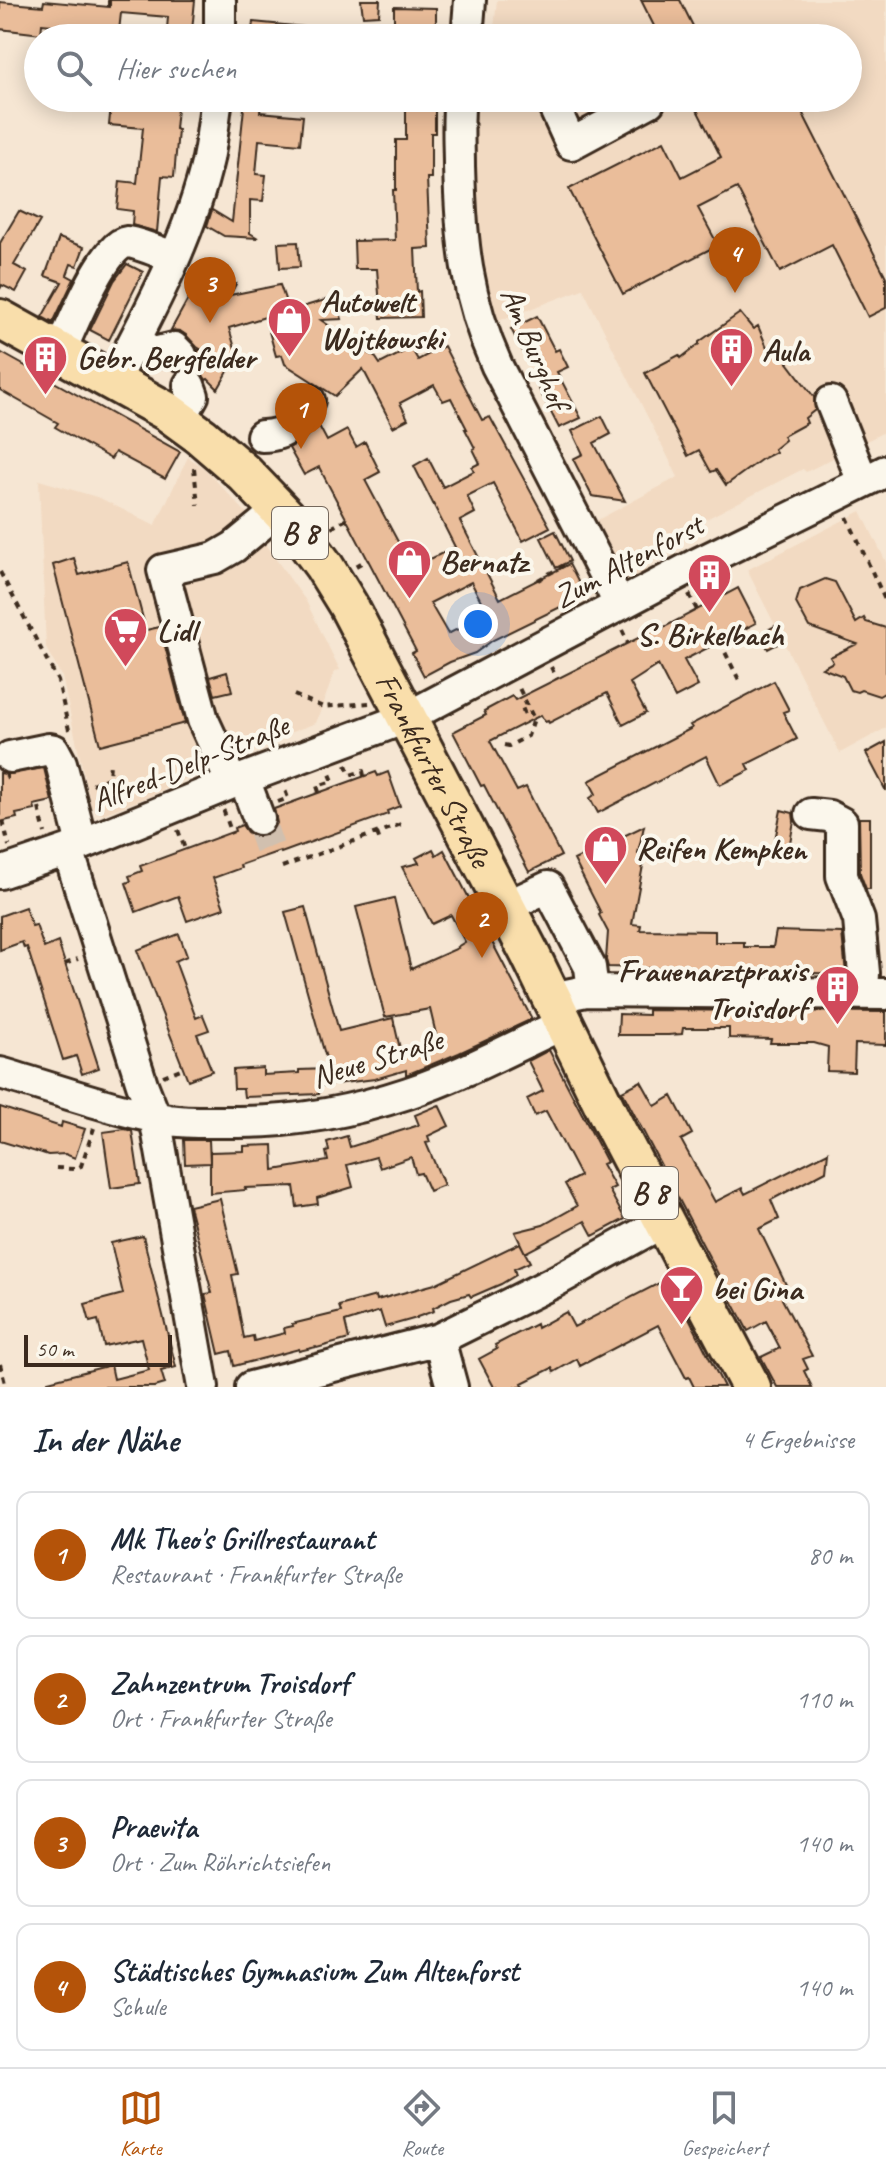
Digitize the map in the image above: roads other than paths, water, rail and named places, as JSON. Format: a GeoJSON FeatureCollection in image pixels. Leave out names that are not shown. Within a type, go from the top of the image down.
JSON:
{"type":"FeatureCollection","features":[{"type":"Feature","properties":{"kind":"main road","name":"Frankfurter Straße"},"geometry":{"type":"LineString","coordinates":[[0,319],[113,381],[184,402],[307,542],[341,593],[751,1387]]}},
{"type":"Feature","properties":{"kind":"street"},"geometry":{"type":"LineString","coordinates":[[220,0],[220,24]]}},
{"type":"Feature","properties":{"kind":"street"},"geometry":{"type":"LineString","coordinates":[[468,24],[470,0]]}},
{"type":"Feature","properties":{"kind":"street"},"geometry":{"type":"LineString","coordinates":[[113,381],[174,257],[201,184],[215,112]]}},
{"type":"Feature","properties":{"kind":"street","name":"Am Burghof"},"geometry":{"type":"LineString","coordinates":[[460,112],[461,224],[472,299],[482,333],[620,605]]}},
{"type":"Feature","properties":{"kind":"street"},"geometry":{"type":"LineString","coordinates":[[556,112],[571,144],[630,112]]}},
{"type":"Feature","properties":{"kind":"street"},"geometry":{"type":"LineString","coordinates":[[60,352],[101,265],[116,246],[127,242],[174,257]]}},
{"type":"Feature","properties":{"kind":"street"},"geometry":{"type":"LineString","coordinates":[[134,342],[153,353],[174,348],[181,355]]}},
{"type":"Feature","properties":{"kind":"street"},"geometry":{"type":"LineString","coordinates":[[262,436],[277,435],[291,428],[301,417],[309,400]]}},
{"type":"Feature","properties":{"kind":"street"},"geometry":{"type":"LineString","coordinates":[[831,402],[862,482]]}},
{"type":"Feature","properties":{"kind":"street","name":"Zum Altenforst"},"geometry":{"type":"LineString","coordinates":[[406,718],[862,482]]}},
{"type":"Feature","properties":{"kind":"street"},"geometry":{"type":"LineString","coordinates":[[267,814],[238,781],[203,720],[163,570],[215,558],[234,547],[280,509]]}},
{"type":"Feature","properties":{"kind":"street","name":"Alfred-Delp-Straße"},"geometry":{"type":"LineString","coordinates":[[0,873],[75,847],[406,718]]}},
{"type":"Feature","properties":{"kind":"street"},"geometry":{"type":"LineString","coordinates":[[10,757],[49,749],[54,750],[61,763],[75,847],[142,1084],[155,1117],[203,1387]]}},
{"type":"Feature","properties":{"kind":"street"},"geometry":{"type":"LineString","coordinates":[[811,814],[829,816],[842,823],[842,876],[859,920],[864,973],[874,994]]}},
{"type":"Feature","properties":{"kind":"street"},"geometry":{"type":"LineString","coordinates":[[505,907],[548,887],[590,967],[593,991]]}},
{"type":"Feature","properties":{"kind":"street","name":"Neue Straße"},"geometry":{"type":"LineString","coordinates":[[0,1073],[155,1117],[250,1123],[320,1116],[412,1092],[507,1049],[558,1011],[593,991],[874,994]]}},
{"type":"Feature","properties":{"kind":"street"},"geometry":{"type":"LineString","coordinates":[[251,1387],[439,1339],[554,1282],[665,1221]]}},
{"type":"Feature","properties":{"kind":"street"},"geometry":{"type":"LineString","coordinates":[[439,1339],[452,1387]]}},
{"type":"Feature","properties":{"kind":"tunnel"},"geometry":{"type":"LineString","coordinates":[[259,819],[271,853]]}},
{"type":"Feature","properties":{"kind":"place","name":"Städtisches Gymnasium Zum Altenforst"},"geometry":{"type":"Point","coordinates":[735,293]}},
{"type":"Feature","properties":{"kind":"place","name":"Praevita"},"geometry":{"type":"Point","coordinates":[210,323]}},
{"type":"Feature","properties":{"kind":"place","name":"Autowelt Wojtkowski"},"geometry":{"type":"Point","coordinates":[290,358]}},
{"type":"Feature","properties":{"kind":"place","name":"Aula"},"geometry":{"type":"Point","coordinates":[731,389]}},
{"type":"Feature","properties":{"kind":"place","name":"Gebr. Bergfelder"},"geometry":{"type":"Point","coordinates":[46,396]}},
{"type":"Feature","properties":{"kind":"place","name":"Mk Theo's Grillrestaurant"},"geometry":{"type":"Point","coordinates":[301,449]}},
{"type":"Feature","properties":{"kind":"place","name":"Bernatz"},"geometry":{"type":"Point","coordinates":[409,600]}},
{"type":"Feature","properties":{"kind":"place","name":"S. Birkelbach"},"geometry":{"type":"Point","coordinates":[710,614]}},
{"type":"Feature","properties":{"kind":"place","name":"Lidl"},"geometry":{"type":"Point","coordinates":[126,669]}},
{"type":"Feature","properties":{"kind":"place","name":"Reifen Kempken"},"geometry":{"type":"Point","coordinates":[605,887]}},
{"type":"Feature","properties":{"kind":"place","name":"Zahnzentrum Troisdorf"},"geometry":{"type":"Point","coordinates":[482,958]}},
{"type":"Feature","properties":{"kind":"place","name":"Frauenarztpraxis Troisdorf"},"geometry":{"type":"Point","coordinates":[838,1027]}},
{"type":"Feature","properties":{"kind":"place","name":"bei Gina"},"geometry":{"type":"Point","coordinates":[681,1327]}}]}
